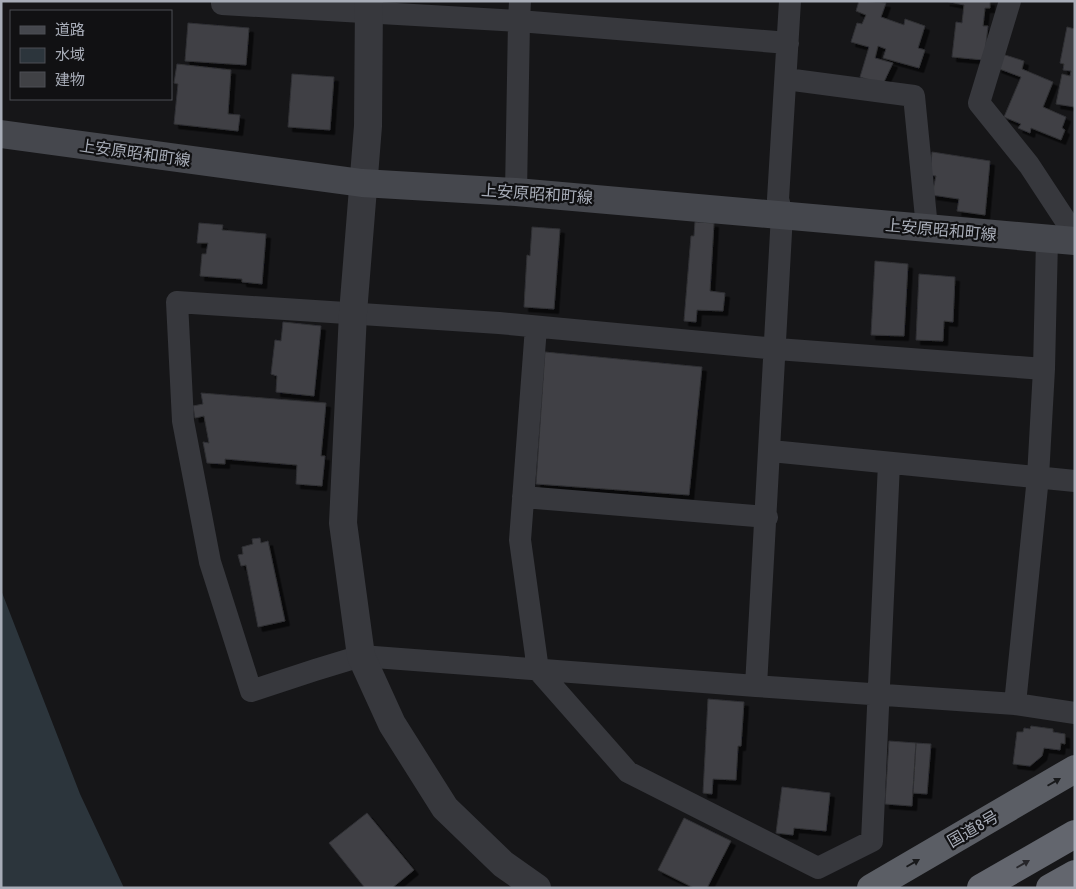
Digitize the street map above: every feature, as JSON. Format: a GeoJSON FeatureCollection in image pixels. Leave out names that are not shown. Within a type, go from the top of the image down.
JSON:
{"type":"FeatureCollection","features":[{"type":"Feature","properties":{"kind":"highway","name":"国道8号"},"geometry":{"type":"LineString","coordinates":[[871,888],[1075,770]]}},
{"type":"Feature","properties":{"kind":"highway"},"geometry":{"type":"LineString","coordinates":[[981,888],[1075,834]]}},
{"type":"Feature","properties":{"kind":"highway"},"geometry":{"type":"LineString","coordinates":[[1050,888],[1075,874]]}},
{"type":"Feature","properties":{"kind":"main road","name":"上安原昭和町線"},"geometry":{"type":"LineString","coordinates":[[1,134],[362,183],[516,192],[782,214],[1047,240],[1075,240]]}},
{"type":"Feature","properties":{"kind":"street"},"geometry":{"type":"LineString","coordinates":[[222,1],[222,4],[520,11],[788,43]]}},
{"type":"Feature","properties":{"kind":"street"},"geometry":{"type":"LineString","coordinates":[[756,686],[771,451],[782,214],[778,199],[790,1]]}},
{"type":"Feature","properties":{"kind":"street"},"geometry":{"type":"LineString","coordinates":[[1010,1],[979,103],[1029,165],[1075,235]]}},
{"type":"Feature","properties":{"kind":"street"},"geometry":{"type":"LineString","coordinates":[[369,6],[368,126],[353,313],[344,523],[362,656],[392,724],[444,808],[503,864],[537,888]]}},
{"type":"Feature","properties":{"kind":"street"},"geometry":{"type":"LineString","coordinates":[[516,192],[520,11]]}},
{"type":"Feature","properties":{"kind":"street"},"geometry":{"type":"LineString","coordinates":[[786,79],[914,96],[927,228]]}},
{"type":"Feature","properties":{"kind":"street"},"geometry":{"type":"LineString","coordinates":[[1015,704],[1038,477],[1044,369],[1047,240]]}},
{"type":"Feature","properties":{"kind":"street"},"geometry":{"type":"LineString","coordinates":[[1044,369],[776,349],[536,327],[177,302],[183,421],[210,562],[252,692],[362,656],[1015,704],[1075,713]]}},
{"type":"Feature","properties":{"kind":"street"},"geometry":{"type":"LineString","coordinates":[[536,327],[520,540],[538,670],[628,772],[818,868],[872,841],[877,695],[889,463]]}},
{"type":"Feature","properties":{"kind":"street"},"geometry":{"type":"LineString","coordinates":[[771,451],[1075,481]]}},
{"type":"Feature","properties":{"kind":"street"},"geometry":{"type":"LineString","coordinates":[[523,497],[767,516]]}},
{"type":"Feature","properties":{"kind":"water"},"geometry":{"type":"Polygon","coordinates":[[[1,590],[80,794],[124,888],[1,888],[1,590]]]}},
{"type":"Feature","properties":{"kind":"building"},"geometry":{"type":"Polygon","coordinates":[[[859,1],[886,3],[881,17],[904,25],[905,19],[925,26],[918,48],[925,50],[919,68],[883,58],[886,49],[878,46],[875,58],[893,63],[883,84],[860,77],[869,47],[851,42],[857,23],[862,24],[866,15],[856,11],[859,1]]]}},
{"type":"Feature","properties":{"kind":"building"},"geometry":{"type":"Polygon","coordinates":[[[945,1],[990,1],[990,8],[985,8],[983,26],[988,26],[984,60],[952,57],[956,22],[962,23],[964,5],[945,1]]]}},
{"type":"Feature","properties":{"kind":"building"},"geometry":{"type":"Polygon","coordinates":[[[188,23],[249,28],[246,65],[185,61],[188,23]]]}},
{"type":"Feature","properties":{"kind":"building"},"geometry":{"type":"Polygon","coordinates":[[[1067,27],[1075,29],[1075,107],[1056,104],[1062,74],[1070,76],[1071,71],[1063,70],[1064,64],[1060,63],[1067,27]]]}},
{"type":"Feature","properties":{"kind":"building"},"geometry":{"type":"Polygon","coordinates":[[[1002,54],[1024,61],[1022,69],[1053,82],[1043,107],[1066,117],[1062,128],[1065,130],[1061,140],[1031,128],[1030,133],[1018,128],[1021,124],[1004,117],[1021,77],[997,68],[1002,54]]]}},
{"type":"Feature","properties":{"kind":"building"},"geometry":{"type":"Polygon","coordinates":[[[177,64],[231,70],[228,114],[240,115],[238,131],[174,124],[178,84],[174,83],[177,64]]]}},
{"type":"Feature","properties":{"kind":"building"},"geometry":{"type":"Polygon","coordinates":[[[292,74],[334,77],[330,130],[288,127],[292,74]]]}},
{"type":"Feature","properties":{"kind":"building"},"geometry":{"type":"Polygon","coordinates":[[[932,152],[990,161],[985,215],[957,211],[959,199],[932,195],[936,176],[930,175],[932,152]]]}},
{"type":"Feature","properties":{"kind":"building"},"geometry":{"type":"Polygon","coordinates":[[[695,222],[714,223],[710,291],[725,293],[723,311],[697,310],[696,322],[684,321],[691,236],[694,236],[695,222]]]}},
{"type":"Feature","properties":{"kind":"building"},"geometry":{"type":"Polygon","coordinates":[[[199,223],[223,225],[222,230],[266,234],[262,284],[242,282],[242,279],[200,276],[202,254],[206,254],[208,243],[197,243],[199,223]]]}},
{"type":"Feature","properties":{"kind":"building"},"geometry":{"type":"Polygon","coordinates":[[[532,227],[560,229],[554,309],[524,307],[527,255],[530,256],[532,227]]]}},
{"type":"Feature","properties":{"kind":"building"},"geometry":{"type":"Polygon","coordinates":[[[875,261],[908,264],[904,336],[871,335],[875,261]]]}},
{"type":"Feature","properties":{"kind":"building"},"geometry":{"type":"Polygon","coordinates":[[[919,274],[955,277],[953,322],[944,321],[943,341],[916,340],[919,274]]]}},
{"type":"Feature","properties":{"kind":"building"},"geometry":{"type":"Polygon","coordinates":[[[283,322],[321,326],[314,396],[276,392],[277,376],[271,374],[275,340],[281,341],[283,322]]]}},
{"type":"Feature","properties":{"kind":"building"},"geometry":{"type":"Polygon","coordinates":[[[545,352],[702,367],[689,495],[536,484],[545,352]]]}},
{"type":"Feature","properties":{"kind":"building"},"geometry":{"type":"Polygon","coordinates":[[[201,393],[326,403],[321,456],[325,456],[322,486],[296,484],[297,465],[225,459],[225,464],[207,463],[203,442],[209,443],[204,416],[195,418],[193,406],[203,404],[201,393]]]}},
{"type":"Feature","properties":{"kind":"building"},"geometry":{"type":"Polygon","coordinates":[[[260,538],[261,543],[268,541],[285,621],[258,627],[246,565],[241,566],[238,555],[243,554],[242,547],[253,544],[252,539],[260,538]]]}},
{"type":"Feature","properties":{"kind":"building"},"geometry":{"type":"Polygon","coordinates":[[[708,699],[744,702],[741,746],[738,746],[736,780],[713,779],[712,794],[703,793],[708,699]]]}},
{"type":"Feature","properties":{"kind":"building"},"geometry":{"type":"Polygon","coordinates":[[[1031,726],[1053,729],[1053,732],[1065,734],[1065,744],[1061,743],[1060,750],[1044,748],[1042,756],[1030,766],[1013,764],[1017,732],[1023,732],[1024,728],[1030,729],[1031,726]]]}},
{"type":"Feature","properties":{"kind":"building"},"geometry":{"type":"Polygon","coordinates":[[[889,741],[916,743],[912,806],[885,804],[889,741]]]}},
{"type":"Feature","properties":{"kind":"building"},"geometry":{"type":"Polygon","coordinates":[[[916,743],[931,744],[927,794],[913,793],[916,743]]]}},
{"type":"Feature","properties":{"kind":"building"},"geometry":{"type":"Polygon","coordinates":[[[782,787],[830,793],[826,831],[794,828],[793,835],[776,833],[782,787]]]}},
{"type":"Feature","properties":{"kind":"building"},"geometry":{"type":"Polygon","coordinates":[[[367,813],[414,870],[392,888],[365,888],[329,843],[367,813]]]}},
{"type":"Feature","properties":{"kind":"building"},"geometry":{"type":"Polygon","coordinates":[[[684,818],[731,841],[707,888],[694,888],[658,870],[684,818]]]}}]}
